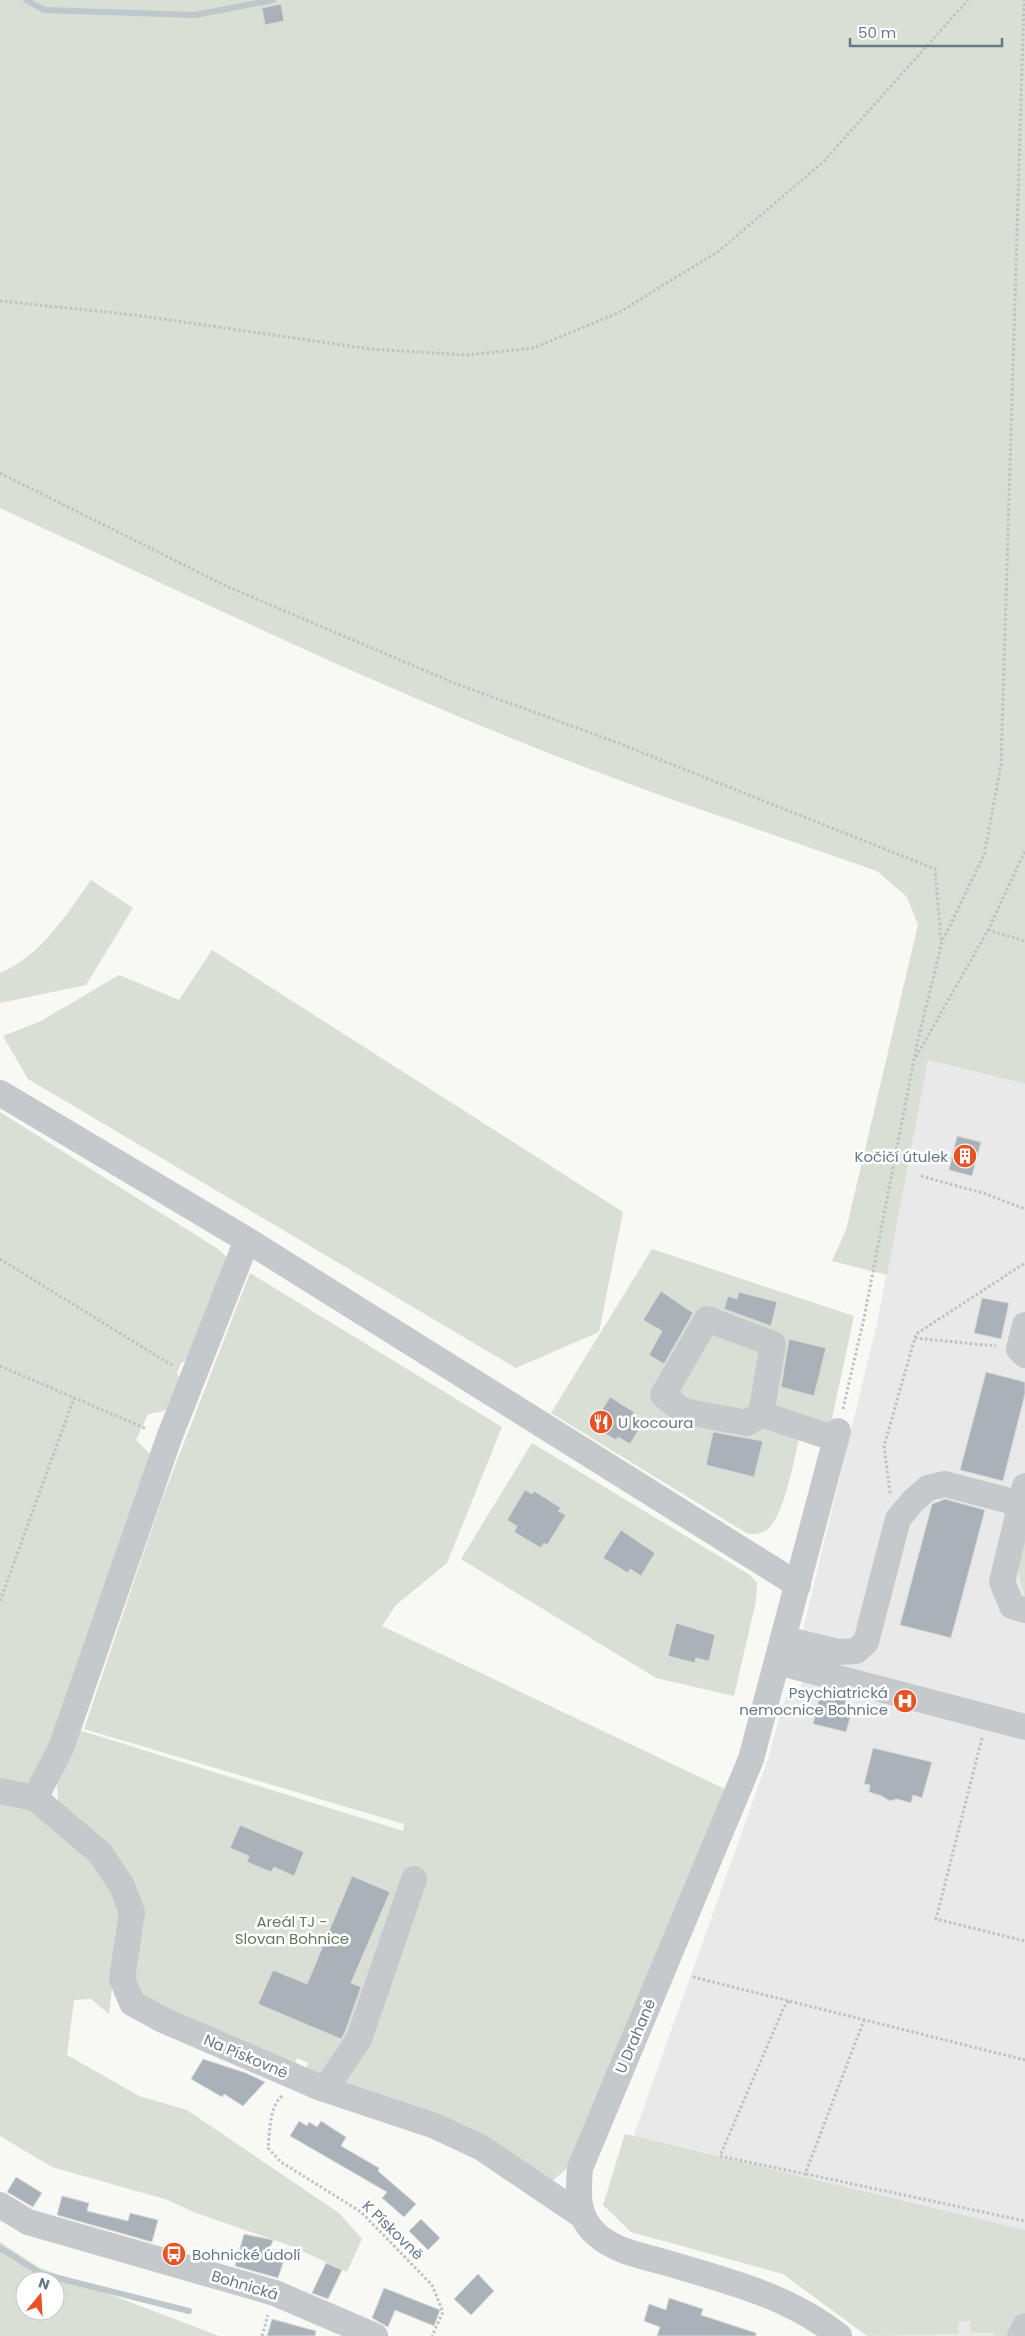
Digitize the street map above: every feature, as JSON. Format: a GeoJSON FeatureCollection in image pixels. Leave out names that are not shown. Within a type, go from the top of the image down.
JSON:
{"type":"FeatureCollection","features":[{"type":"Feature","properties":{"kind":"street"},"geometry":{"type":"LineString","coordinates":[[0,1093],[247,1240],[798,1585]]}},
{"type":"Feature","properties":{"kind":"street"},"geometry":{"type":"LineString","coordinates":[[0,1791],[35,1798],[61,1748],[169,1438],[247,1240]]}},
{"type":"Feature","properties":{"kind":"street"},"geometry":{"type":"LineString","coordinates":[[761,1414],[773,1344],[707,1319],[663,1395],[683,1410],[747,1423],[761,1414],[837,1435]]}},
{"type":"Feature","properties":{"kind":"street","name":"U Drahaně"},"geometry":{"type":"LineString","coordinates":[[581,2215],[578,2192],[580,2168],[751,1759],[837,1435]]}},
{"type":"Feature","properties":{"kind":"street"},"geometry":{"type":"LineString","coordinates":[[781,1651],[856,1651],[866,1642],[898,1519],[928,1488],[945,1484],[1023,1495],[1002,1582],[1012,1606],[1025,1610]]}},
{"type":"Feature","properties":{"kind":"street"},"geometry":{"type":"LineString","coordinates":[[781,1651],[987,1718],[1025,1727]]}},
{"type":"Feature","properties":{"kind":"street","name":"Na Pískovně"},"geometry":{"type":"LineString","coordinates":[[35,1798],[100,1853],[122,1886],[132,1912],[122,1978],[132,2003],[163,2020],[321,2088],[435,2126],[482,2148],[581,2215]]}},
{"type":"Feature","properties":{"kind":"street"},"geometry":{"type":"LineString","coordinates":[[321,2088],[330,2082],[359,2039],[414,1879]]}},
{"type":"Feature","properties":{"kind":"street","name":"Bohnická"},"geometry":{"type":"LineString","coordinates":[[0,2205],[28,2222],[275,2292],[375,2336]]}},
{"type":"Feature","properties":{"kind":"street"},"geometry":{"type":"LineString","coordinates":[[581,2215],[597,2235],[618,2248],[757,2290],[786,2302],[833,2331]]}},
{"type":"Feature","properties":{"kind":"street"},"geometry":{"type":"LineString","coordinates":[[1020,2336],[1025,2326]]}},
{"type":"Feature","properties":{"kind":"street"},"geometry":{"type":"LineString","coordinates":[[796,2332],[833,2331]]}},
{"type":"Feature","properties":{"kind":"path"},"geometry":{"type":"LineString","coordinates":[[0,301],[135,315],[370,349],[467,355],[533,348],[618,313],[719,250],[823,162],[968,0]]}},
{"type":"Feature","properties":{"kind":"path"},"geometry":{"type":"LineString","coordinates":[[837,1435],[864,1318],[914,1059],[942,942],[984,855],[1001,765],[1024,0]]}},
{"type":"Feature","properties":{"kind":"path"},"geometry":{"type":"LineString","coordinates":[[0,473],[224,585],[454,683],[613,741],[935,868],[942,942]]}},
{"type":"Feature","properties":{"kind":"path"},"geometry":{"type":"LineString","coordinates":[[914,1059],[988,930],[1025,851]]}},
{"type":"Feature","properties":{"kind":"path"},"geometry":{"type":"LineString","coordinates":[[988,930],[1025,940]]}},
{"type":"Feature","properties":{"kind":"path"},"geometry":{"type":"LineString","coordinates":[[921,1176],[986,1194],[1025,1209]]}},
{"type":"Feature","properties":{"kind":"path"},"geometry":{"type":"LineString","coordinates":[[0,1259],[193,1378]]}},
{"type":"Feature","properties":{"kind":"path"},"geometry":{"type":"LineString","coordinates":[[902,1515],[890,1496],[884,1446],[916,1334],[1025,1263]]}},
{"type":"Feature","properties":{"kind":"path"},"geometry":{"type":"LineString","coordinates":[[915,1338],[1023,1343]]}},
{"type":"Feature","properties":{"kind":"path"},"geometry":{"type":"LineString","coordinates":[[0,1366],[169,1438]]}},
{"type":"Feature","properties":{"kind":"path"},"geometry":{"type":"LineString","coordinates":[[0,1601],[74,1398]]}},
{"type":"Feature","properties":{"kind":"path"},"geometry":{"type":"LineString","coordinates":[[987,1718],[936,1920],[1025,1941]]}},
{"type":"Feature","properties":{"kind":"path"},"geometry":{"type":"LineString","coordinates":[[693,1977],[1025,2060]]}},
{"type":"Feature","properties":{"kind":"path"},"geometry":{"type":"LineString","coordinates":[[789,2001],[784,2007],[720,2156],[1025,2221]]}},
{"type":"Feature","properties":{"kind":"path"},"geometry":{"type":"LineString","coordinates":[[805,2174],[864,2020]]}},
{"type":"Feature","properties":{"kind":"path","name":"K Pískovně"},"geometry":{"type":"LineString","coordinates":[[272,2114],[268,2148],[281,2162],[361,2212],[432,2285],[443,2312],[432,2336]]}},
{"type":"Feature","properties":{"kind":"shaded area","name":"Psychiatrická nemocnice Bohnice"},"geometry":{"type":"Polygon","coordinates":[[[928,1060],[1025,1084],[1025,2336],[877,2336],[817,2272],[614,2191],[768,1759],[783,1704],[787,1697],[800,1689],[810,1651],[802,1634],[877,1323],[928,1060]]]}},
{"type":"Feature","properties":{"kind":"green space"},"geometry":{"type":"Polygon","coordinates":[[[0,0],[1025,0],[1025,1084],[928,1060],[887,1275],[832,1261],[846,1230],[918,925],[907,897],[877,871],[620,781],[400,692],[0,508],[0,0]],[[281,5],[262,8],[265,24],[284,21],[281,5]]]}},
{"type":"Feature","properties":{"kind":"green space"},"geometry":{"type":"Polygon","coordinates":[[[91,880],[133,908],[86,985],[0,1003],[0,973],[15,966],[40,945],[62,920],[91,880]]]}},
{"type":"Feature","properties":{"kind":"green space"},"geometry":{"type":"Polygon","coordinates":[[[212,950],[623,1212],[599,1332],[516,1368],[28,1079],[3,1036],[41,1021],[119,975],[179,1000],[212,950]]]}},
{"type":"Feature","properties":{"kind":"green space"},"geometry":{"type":"Polygon","coordinates":[[[0,1112],[218,1249],[228,1258],[192,1358],[181,1363],[177,1373],[182,1385],[177,1398],[167,1409],[148,1414],[136,1440],[156,1460],[38,1808],[94,1855],[123,1900],[109,2014],[91,1999],[74,2000],[67,2055],[139,2096],[187,2110],[339,2213],[362,2239],[347,2272],[294,2247],[196,2213],[168,2200],[52,2167],[0,2136],[0,1112]]]}},
{"type":"Feature","properties":{"kind":"green space"},"geometry":{"type":"Polygon","coordinates":[[[652,1249],[854,1316],[831,1423],[803,1421],[781,1507],[769,1528],[762,1533],[748,1534],[551,1413],[652,1249]]]}},
{"type":"Feature","properties":{"kind":"green space","name":"Areál TJ - Slovan Bohnice"},"geometry":{"type":"Polygon","coordinates":[[[250,1273],[502,1427],[447,1563],[396,1605],[382,1626],[727,1790],[573,2163],[541,2191],[305,2072],[308,2063],[297,2058],[293,2067],[143,2002],[132,1987],[139,1947],[141,1918],[141,1904],[138,1891],[133,1880],[58,1802],[57,1783],[76,1729],[403,1831],[404,1824],[84,1729],[161,1502],[250,1273]]]}},
{"type":"Feature","properties":{"kind":"green space"},"geometry":{"type":"Polygon","coordinates":[[[532,1443],[750,1575],[757,1583],[756,1601],[734,1696],[656,1678],[461,1559],[532,1443]]]}},
{"type":"Feature","properties":{"kind":"green space"},"geometry":{"type":"Polygon","coordinates":[[[1025,1540],[1025,1597],[1017,1569],[1025,1540]]]}},
{"type":"Feature","properties":{"kind":"green space"},"geometry":{"type":"Polygon","coordinates":[[[625,2134],[1025,2230],[1025,2336],[994,2336],[994,2333],[971,2333],[970,2321],[958,2322],[958,2334],[867,2336],[783,2274],[631,2232],[603,2205],[625,2134]]]}},
{"type":"Feature","properties":{"kind":"green space"},"geometry":{"type":"Polygon","coordinates":[[[0,2242],[38,2267],[48,2271],[15,2271],[15,2321],[65,2321],[65,2277],[219,2336],[0,2336],[0,2242]]]}},
{"type":"Feature","properties":{"kind":"building"},"geometry":{"type":"Polygon","coordinates":[[[281,4],[284,21],[265,25],[262,8],[281,4]]]}},
{"type":"Feature","properties":{"kind":"building","name":"Kočičí útulek"},"geometry":{"type":"Polygon","coordinates":[[[957,1136],[981,1142],[972,1176],[949,1170],[957,1136]]]}},
{"type":"Feature","properties":{"kind":"building"},"geometry":{"type":"Polygon","coordinates":[[[661,1291],[693,1313],[664,1364],[649,1355],[662,1331],[643,1320],[661,1291]]]}},
{"type":"Feature","properties":{"kind":"building"},"geometry":{"type":"Polygon","coordinates":[[[739,1292],[777,1302],[771,1326],[724,1309],[728,1296],[737,1299],[739,1292]]]}},
{"type":"Feature","properties":{"kind":"building"},"geometry":{"type":"Polygon","coordinates":[[[982,1298],[1009,1303],[1001,1339],[974,1333],[982,1298]]]}},
{"type":"Feature","properties":{"kind":"building"},"geometry":{"type":"Polygon","coordinates":[[[789,1339],[826,1348],[814,1396],[781,1387],[789,1339]]]}},
{"type":"Feature","properties":{"kind":"building"},"geometry":{"type":"Polygon","coordinates":[[[986,1372],[1025,1382],[1025,1394],[1003,1481],[960,1470],[986,1372]]]}},
{"type":"Feature","properties":{"kind":"building"},"geometry":{"type":"Polygon","coordinates":[[[610,1397],[634,1412],[633,1414],[644,1421],[630,1444],[618,1437],[616,1440],[592,1426],[610,1397]]]}},
{"type":"Feature","properties":{"kind":"building"},"geometry":{"type":"Polygon","coordinates":[[[713,1432],[763,1441],[754,1477],[706,1465],[713,1432]]]}},
{"type":"Feature","properties":{"kind":"building"},"geometry":{"type":"Polygon","coordinates":[[[525,1490],[532,1494],[534,1491],[561,1508],[558,1511],[566,1515],[547,1545],[544,1543],[541,1548],[514,1532],[517,1526],[507,1520],[525,1490]]]}},
{"type":"Feature","properties":{"kind":"building"},"geometry":{"type":"Polygon","coordinates":[[[945,1499],[985,1510],[951,1638],[900,1625],[932,1504],[945,1499]]]}},
{"type":"Feature","properties":{"kind":"building"},"geometry":{"type":"Polygon","coordinates":[[[621,1530],[655,1553],[641,1576],[630,1569],[628,1573],[603,1558],[621,1530]]]}},
{"type":"Feature","properties":{"kind":"building"},"geometry":{"type":"Polygon","coordinates":[[[676,1623],[715,1635],[709,1661],[696,1658],[695,1663],[668,1656],[676,1623]]]}},
{"type":"Feature","properties":{"kind":"building"},"geometry":{"type":"Polygon","coordinates":[[[828,1696],[846,1700],[845,1705],[853,1707],[846,1732],[813,1724],[819,1699],[827,1701],[828,1696]]]}},
{"type":"Feature","properties":{"kind":"building"},"geometry":{"type":"Polygon","coordinates":[[[873,1748],[932,1762],[922,1798],[913,1795],[911,1803],[897,1799],[890,1801],[869,1792],[870,1785],[864,1784],[873,1748]]]}},
{"type":"Feature","properties":{"kind":"building"},"geometry":{"type":"Polygon","coordinates":[[[240,1825],[304,1852],[294,1876],[274,1867],[271,1872],[247,1862],[249,1856],[230,1848],[240,1825]]]}},
{"type":"Feature","properties":{"kind":"building"},"geometry":{"type":"Polygon","coordinates":[[[352,1876],[390,1892],[351,1983],[361,1987],[341,2039],[258,2004],[273,1970],[307,1984],[352,1876]]]}},
{"type":"Feature","properties":{"kind":"building"},"geometry":{"type":"Polygon","coordinates":[[[203,2059],[246,2073],[265,2082],[243,2106],[224,2094],[222,2097],[191,2079],[203,2059]]]}},
{"type":"Feature","properties":{"kind":"building"},"geometry":{"type":"Polygon","coordinates":[[[299,2121],[307,2126],[309,2122],[317,2127],[321,2121],[346,2137],[341,2146],[379,2168],[378,2171],[416,2204],[404,2217],[382,2198],[387,2192],[290,2136],[299,2121]]]}},
{"type":"Feature","properties":{"kind":"building"},"geometry":{"type":"Polygon","coordinates":[[[16,2177],[42,2193],[33,2207],[7,2192],[16,2177]]]}},
{"type":"Feature","properties":{"kind":"building"},"geometry":{"type":"Polygon","coordinates":[[[62,2196],[89,2203],[87,2211],[128,2221],[130,2213],[158,2220],[152,2242],[57,2215],[62,2196]]]}},
{"type":"Feature","properties":{"kind":"building"},"geometry":{"type":"Polygon","coordinates":[[[421,2219],[440,2238],[428,2250],[409,2231],[421,2219]]]}},
{"type":"Feature","properties":{"kind":"building"},"geometry":{"type":"Polygon","coordinates":[[[244,2234],[273,2240],[270,2248],[286,2254],[278,2278],[235,2266],[244,2234]]]}},
{"type":"Feature","properties":{"kind":"building"},"geometry":{"type":"Polygon","coordinates":[[[326,2263],[342,2270],[328,2299],[312,2293],[326,2263]]]}},
{"type":"Feature","properties":{"kind":"building"},"geometry":{"type":"Polygon","coordinates":[[[478,2274],[494,2291],[471,2315],[454,2299],[478,2274]]]}},
{"type":"Feature","properties":{"kind":"building"},"geometry":{"type":"Polygon","coordinates":[[[384,2288],[440,2310],[434,2326],[395,2310],[388,2327],[372,2318],[384,2288]]]}},
{"type":"Feature","properties":{"kind":"building"},"geometry":{"type":"Polygon","coordinates":[[[669,2298],[703,2309],[701,2315],[756,2333],[756,2336],[657,2336],[660,2327],[644,2321],[649,2304],[666,2310],[669,2298]]]}},
{"type":"Feature","properties":{"kind":"building"},"geometry":{"type":"Polygon","coordinates":[[[272,2319],[316,2331],[315,2336],[267,2336],[272,2319]]]}},
{"type":"Feature","properties":{"kind":"waterway"},"geometry":{"type":"LineString","coordinates":[[26,0],[44,10],[195,15],[273,0]]}},
{"type":"Feature","properties":{"kind":"waterway"},"geometry":{"type":"LineString","coordinates":[[0,2248],[42,2274],[189,2311]]}},
{"type":"Feature","properties":{"kind":"place","name":"Kočičí útulek"},"geometry":{"type":"Point","coordinates":[965,1156]}},
{"type":"Feature","properties":{"kind":"place","name":"U kocoura"},"geometry":{"type":"Point","coordinates":[601,1422]}},
{"type":"Feature","properties":{"kind":"place","name":"Psychiatrická nemocnice Bohnice"},"geometry":{"type":"Point","coordinates":[905,1701]}},
{"type":"Feature","properties":{"kind":"place","name":"Bohnické údolí"},"geometry":{"type":"Point","coordinates":[174,2254]}}]}
